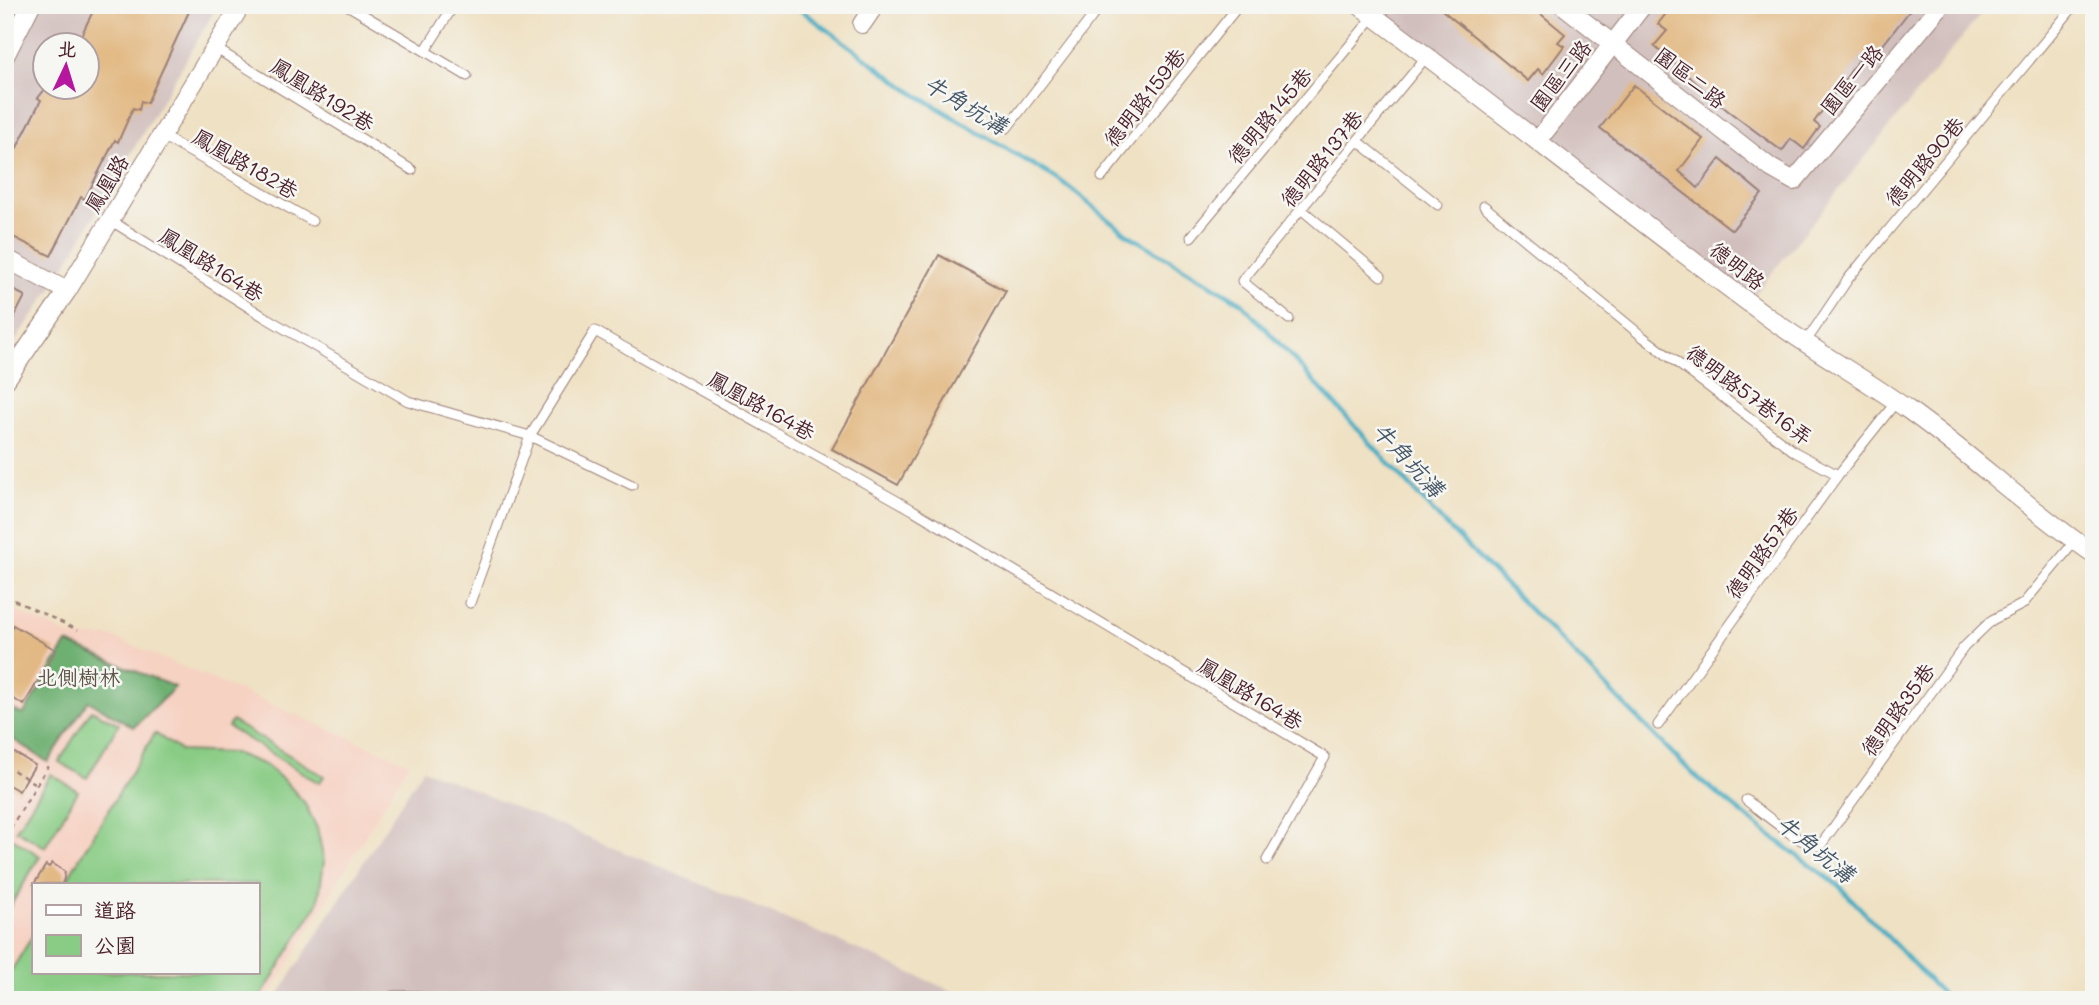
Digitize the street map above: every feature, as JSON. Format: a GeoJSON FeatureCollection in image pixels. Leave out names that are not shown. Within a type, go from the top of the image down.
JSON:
{"type":"FeatureCollection","features":[{"type":"Feature","properties":{"kind":"street"},"geometry":{"type":"LineString","coordinates":[[5,56],[32,5]]}},
{"type":"Feature","properties":{"kind":"street","name":"鳳凰路"},"geometry":{"type":"LineString","coordinates":[[5,381],[67,291],[241,5]]}},
{"type":"Feature","properties":{"kind":"street"},"geometry":{"type":"LineString","coordinates":[[862,24],[875,5]]}},
{"type":"Feature","properties":{"kind":"street","name":"園區二路"},"geometry":{"type":"LineString","coordinates":[[1563,5],[1771,168],[1794,181]]}},
{"type":"Feature","properties":{"kind":"street","name":"園區三路"},"geometry":{"type":"LineString","coordinates":[[1539,139],[1643,5]]}},
{"type":"Feature","properties":{"kind":"street","name":"園區一路"},"geometry":{"type":"LineString","coordinates":[[1794,181],[1941,5]]}},
{"type":"Feature","properties":{"kind":"street","name":"德明路"},"geometry":{"type":"LineString","coordinates":[[1366,11],[1539,139],[1805,343],[1965,451],[2094,554]]}},
{"type":"Feature","properties":{"kind":"street"},"geometry":{"type":"LineString","coordinates":[[5,258],[67,291]]}},
{"type":"Feature","properties":{"kind":"street"},"geometry":{"type":"LineString","coordinates":[[394,1000],[417,1000]]}},
{"type":"Feature","properties":{"kind":"lane"},"geometry":{"type":"LineString","coordinates":[[346,5],[467,76]]}},
{"type":"Feature","properties":{"kind":"lane"},"geometry":{"type":"LineString","coordinates":[[425,51],[454,5]]}},
{"type":"Feature","properties":{"kind":"lane"},"geometry":{"type":"LineString","coordinates":[[1007,128],[1101,5]]}},
{"type":"Feature","properties":{"kind":"lane","name":"德明路159巷"},"geometry":{"type":"LineString","coordinates":[[1102,177],[1239,5]]}},
{"type":"Feature","properties":{"kind":"lane","name":"德明路90巷"},"geometry":{"type":"LineString","coordinates":[[1805,343],[1848,279],[2075,5]]}},
{"type":"Feature","properties":{"kind":"lane","name":"德明路145巷"},"geometry":{"type":"LineString","coordinates":[[1191,237],[1366,11]]}},
{"type":"Feature","properties":{"kind":"lane","name":"鳳凰路192巷"},"geometry":{"type":"LineString","coordinates":[[215,48],[412,170]]}},
{"type":"Feature","properties":{"kind":"lane","name":"德明路137巷"},"geometry":{"type":"LineString","coordinates":[[1289,319],[1242,281],[1427,56]]}},
{"type":"Feature","properties":{"kind":"lane","name":"鳳凰路182巷"},"geometry":{"type":"LineString","coordinates":[[162,136],[312,221]]}},
{"type":"Feature","properties":{"kind":"lane"},"geometry":{"type":"LineString","coordinates":[[1357,141],[1438,205]]}},
{"type":"Feature","properties":{"kind":"lane","name":"德明路57巷16弄"},"geometry":{"type":"LineString","coordinates":[[1484,206],[1643,337],[1795,452],[1838,475]]}},
{"type":"Feature","properties":{"kind":"lane"},"geometry":{"type":"LineString","coordinates":[[1301,209],[1381,276]]}},
{"type":"Feature","properties":{"kind":"lane","name":"鳳凰路164巷"},"geometry":{"type":"LineString","coordinates":[[110,220],[263,316],[408,401],[530,436],[595,331],[914,510],[1325,757],[1267,860]]}},
{"type":"Feature","properties":{"kind":"lane","name":"德明路57巷"},"geometry":{"type":"LineString","coordinates":[[1658,725],[1838,475],[1896,402]]}},
{"type":"Feature","properties":{"kind":"lane"},"geometry":{"type":"LineString","coordinates":[[470,603],[530,436],[632,485]]}},
{"type":"Feature","properties":{"kind":"lane","name":"德明路35巷"},"geometry":{"type":"LineString","coordinates":[[1746,800],[1802,840],[1814,847],[1820,846],[1964,647],[1992,620],[2023,604],[2075,541]]}},
{"type":"Feature","properties":{"kind":"path"},"geometry":{"type":"LineString","coordinates":[[5,596],[78,630]]}},
{"type":"Feature","properties":{"kind":"path"},"geometry":{"type":"LineString","coordinates":[[5,765],[37,785]]}},
{"type":"Feature","properties":{"kind":"path"},"geometry":{"type":"LineString","coordinates":[[5,837],[48,766]]}},
{"type":"Feature","properties":{"kind":"shaded area"},"geometry":{"type":"Polygon","coordinates":[[[5,5],[218,5],[52,288],[5,355],[5,5]]]}},
{"type":"Feature","properties":{"kind":"shaded area"},"geometry":{"type":"Polygon","coordinates":[[[1360,5],[1988,5],[1746,305],[1360,5]]]}},
{"type":"Feature","properties":{"kind":"shaded area"},"geometry":{"type":"Polygon","coordinates":[[[5,606],[74,637],[113,637],[409,763],[267,1000],[5,1000],[5,606]]]}},
{"type":"Feature","properties":{"kind":"shaded area"},"geometry":{"type":"Polygon","coordinates":[[[423,769],[829,937],[972,1000],[275,1000],[423,769]]]}},
{"type":"Feature","properties":{"kind":"green space","name":"北側樹林"},"geometry":{"type":"Polygon","coordinates":[[[67,643],[175,687],[134,727],[88,701],[48,762],[5,734],[5,705],[23,715],[67,643]]]}},
{"type":"Feature","properties":{"kind":"green space"},"geometry":{"type":"Polygon","coordinates":[[[91,710],[119,724],[87,778],[59,762],[91,710]]]}},
{"type":"Feature","properties":{"kind":"green space"},"geometry":{"type":"Polygon","coordinates":[[[232,721],[324,776],[319,783],[228,727],[232,721]]]}},
{"type":"Feature","properties":{"kind":"green space"},"geometry":{"type":"Polygon","coordinates":[[[155,733],[181,751],[234,753],[265,765],[286,782],[304,802],[317,828],[324,861],[318,903],[259,1000],[5,1000],[5,981],[32,937],[32,974],[259,974],[259,883],[65,883],[155,733]]]}},
{"type":"Feature","properties":{"kind":"green space"},"geometry":{"type":"Polygon","coordinates":[[[51,774],[78,791],[45,847],[16,830],[51,774]]]}},
{"type":"Feature","properties":{"kind":"green space"},"geometry":{"type":"Polygon","coordinates":[[[12,838],[40,856],[8,910],[5,908],[5,849],[12,838]]]}},
{"type":"Feature","properties":{"kind":"building"},"geometry":{"type":"Polygon","coordinates":[[[96,5],[192,5],[147,103],[141,101],[139,110],[133,108],[118,142],[115,140],[85,199],[81,197],[51,256],[5,233],[5,171],[40,102],[102,102],[102,32],[83,32],[96,5]]]}},
{"type":"Feature","properties":{"kind":"building"},"geometry":{"type":"Polygon","coordinates":[[[1436,5],[1530,5],[1565,34],[1558,42],[1564,46],[1543,74],[1538,69],[1528,81],[1436,5]]]}},
{"type":"Feature","properties":{"kind":"building"},"geometry":{"type":"Polygon","coordinates":[[[1687,5],[1914,5],[1872,59],[1864,53],[1814,122],[1820,127],[1804,149],[1791,139],[1782,151],[1727,110],[1654,46],[1667,31],[1658,24],[1671,7],[1681,14],[1687,5]]]}},
{"type":"Feature","properties":{"kind":"building"},"geometry":{"type":"Polygon","coordinates":[[[1634,85],[1703,139],[1679,171],[1698,188],[1720,159],[1762,194],[1732,230],[1600,128],[1634,85]]]}},
{"type":"Feature","properties":{"kind":"building"},"geometry":{"type":"Polygon","coordinates":[[[939,255],[1006,291],[898,485],[832,449],[939,255]]]}},
{"type":"Feature","properties":{"kind":"building"},"geometry":{"type":"Polygon","coordinates":[[[5,286],[25,296],[5,335],[5,286]]]}},
{"type":"Feature","properties":{"kind":"building"},"geometry":{"type":"Polygon","coordinates":[[[13,625],[56,650],[24,705],[5,694],[5,639],[13,625]]]}},
{"type":"Feature","properties":{"kind":"building"},"geometry":{"type":"Polygon","coordinates":[[[5,747],[35,765],[19,791],[5,783],[5,747]]]}},
{"type":"Feature","properties":{"kind":"building"},"geometry":{"type":"Polygon","coordinates":[[[52,863],[65,872],[63,883],[35,883],[46,865],[49,867],[52,863]]]}},
{"type":"Feature","properties":{"kind":"waterway","name":"牛角坑溝"},"geometry":{"type":"LineString","coordinates":[[794,5],[912,92],[1062,182],[1127,234],[1242,303],[1443,522],[1693,774],[1764,831],[1838,885],[1948,1000]]}}]}
